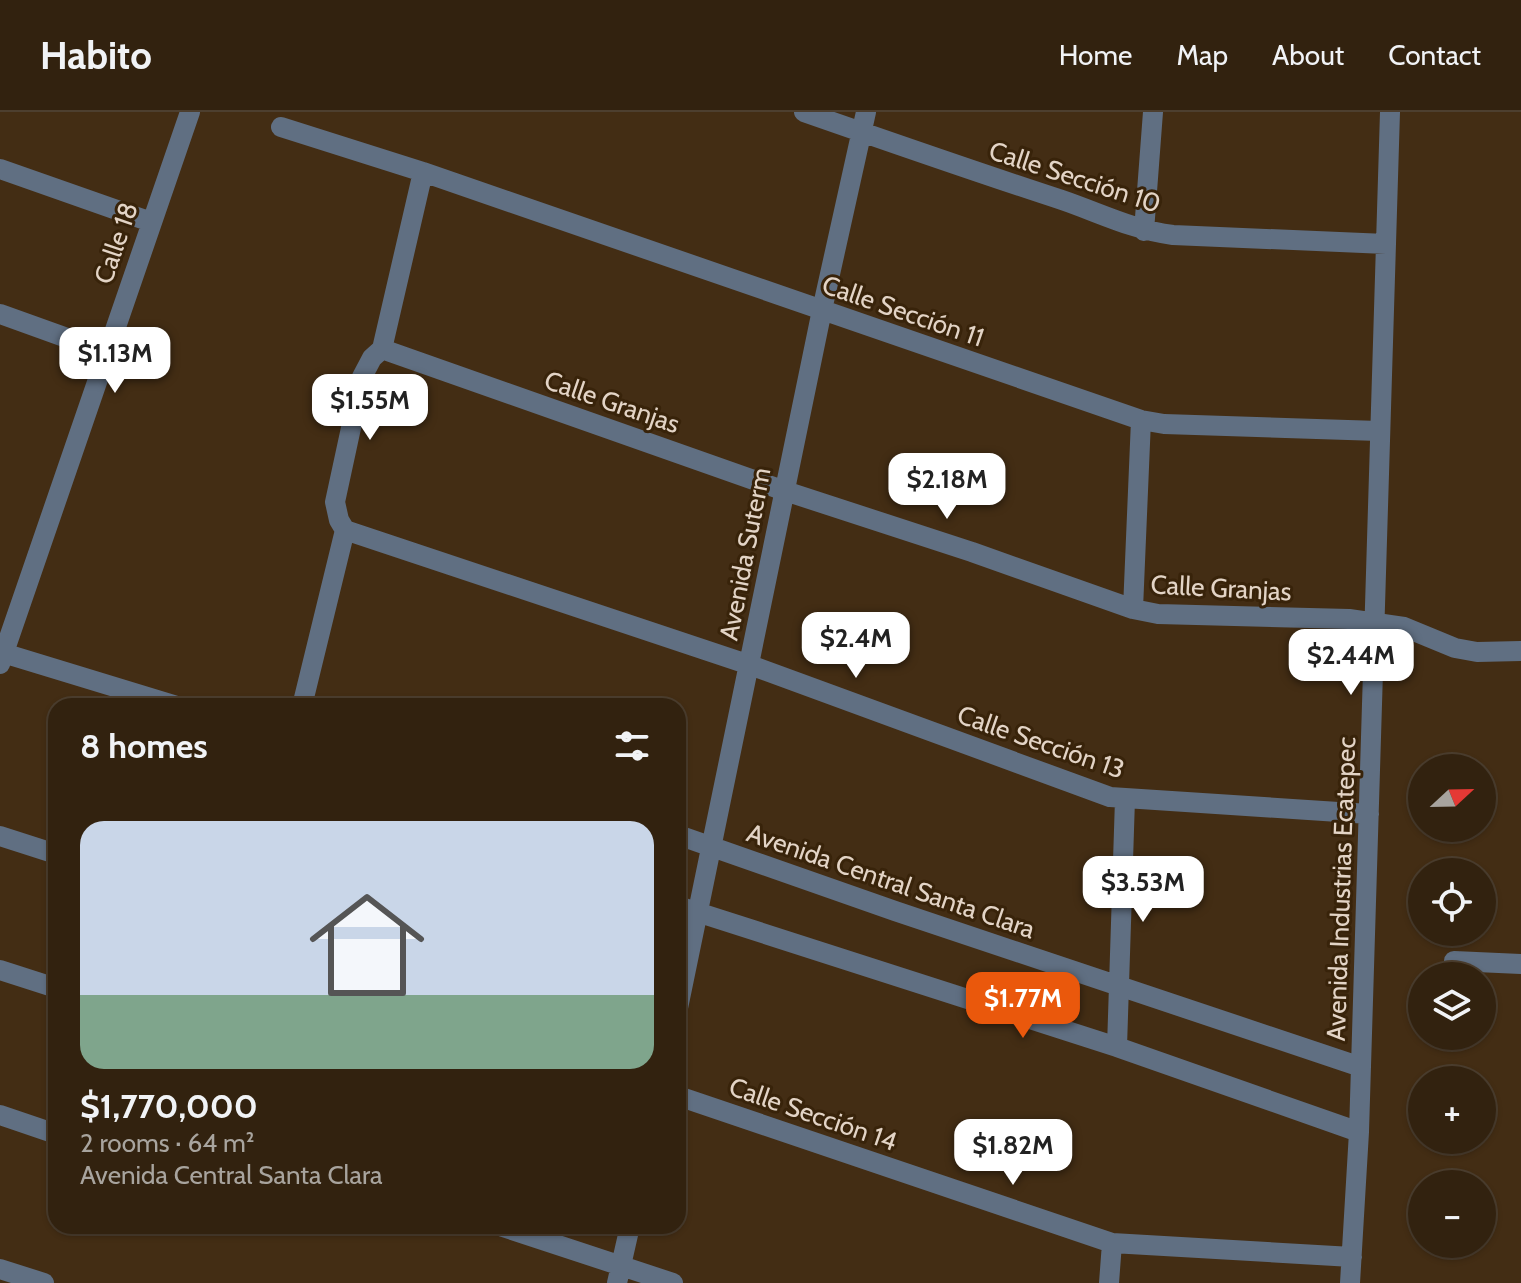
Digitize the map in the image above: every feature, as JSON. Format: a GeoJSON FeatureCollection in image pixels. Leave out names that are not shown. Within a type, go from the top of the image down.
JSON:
{"type":"FeatureCollection","features":[{"type":"Feature","properties":{"kind":"street","name":"Calle 18"},"geometry":{"type":"LineString","coordinates":[[1,656],[190,112]]}},
{"type":"Feature","properties":{"kind":"street","name":"Calle Sección 10"},"geometry":{"type":"LineString","coordinates":[[804,112],[864,122],[1144,231],[1173,235],[1386,244]]}},
{"type":"Feature","properties":{"kind":"street"},"geometry":{"type":"LineString","coordinates":[[1144,231],[1153,112]]}},
{"type":"Feature","properties":{"kind":"street","name":"Avenida Industrias Ecatepec"},"geometry":{"type":"LineString","coordinates":[[1350,1283],[1359,1132],[1390,112]]}},
{"type":"Feature","properties":{"kind":"street","name":"Avenida Suterm"},"geometry":{"type":"LineString","coordinates":[[688,910],[713,846],[822,310],[864,122]]}},
{"type":"Feature","properties":{"kind":"street","name":"Calle Sección 11"},"geometry":{"type":"LineString","coordinates":[[281,127],[423,172],[1141,420],[1164,424],[1379,431]]}},
{"type":"Feature","properties":{"kind":"street"},"geometry":{"type":"LineString","coordinates":[[0,169],[151,222]]}},
{"type":"Feature","properties":{"kind":"street"},"geometry":{"type":"LineString","coordinates":[[304,698],[345,530],[335,511],[335,502],[362,377],[372,358],[382,349],[423,172]]}},
{"type":"Feature","properties":{"kind":"street"},"geometry":{"type":"LineString","coordinates":[[0,314],[106,352]]}},
{"type":"Feature","properties":{"kind":"street","name":"Calle Granjas"},"geometry":{"type":"LineString","coordinates":[[382,349],[1133,609],[1158,614],[1349,619],[1404,627],[1455,648],[1477,652],[1521,651]]}},
{"type":"Feature","properties":{"kind":"street"},"geometry":{"type":"LineString","coordinates":[[1133,609],[1141,420]]}},
{"type":"Feature","properties":{"kind":"street","name":"Calle Sección 13"},"geometry":{"type":"LineString","coordinates":[[345,530],[750,665],[1110,797],[1369,814]]}},
{"type":"Feature","properties":{"kind":"street"},"geometry":{"type":"LineString","coordinates":[[1,656],[149,698]]}},
{"type":"Feature","properties":{"kind":"street"},"geometry":{"type":"LineString","coordinates":[[1117,1047],[1125,799]]}},
{"type":"Feature","properties":{"kind":"street"},"geometry":{"type":"LineString","coordinates":[[0,836],[48,851]]}},
{"type":"Feature","properties":{"kind":"street","name":"Avenida Central Santa Clara"},"geometry":{"type":"LineString","coordinates":[[686,838],[1361,1067]]}},
{"type":"Feature","properties":{"kind":"street"},"geometry":{"type":"LineString","coordinates":[[688,910],[1117,1047],[1359,1132]]}},
{"type":"Feature","properties":{"kind":"street"},"geometry":{"type":"LineString","coordinates":[[1454,961],[1521,964]]}},
{"type":"Feature","properties":{"kind":"street"},"geometry":{"type":"LineString","coordinates":[[0,970],[48,985]]}},
{"type":"Feature","properties":{"kind":"street","name":"Calle Sección 14"},"geometry":{"type":"LineString","coordinates":[[686,1099],[1112,1243],[1352,1257]]}},
{"type":"Feature","properties":{"kind":"street"},"geometry":{"type":"LineString","coordinates":[[0,1115],[48,1131]]}},
{"type":"Feature","properties":{"kind":"street"},"geometry":{"type":"LineString","coordinates":[[520,1234],[619,1274],[673,1283]]}},
{"type":"Feature","properties":{"kind":"street"},"geometry":{"type":"LineString","coordinates":[[619,1274],[628,1234]]}},
{"type":"Feature","properties":{"kind":"street"},"geometry":{"type":"LineString","coordinates":[[1109,1283],[1112,1243]]}},
{"type":"Feature","properties":{"kind":"street"},"geometry":{"type":"LineString","coordinates":[[0,1269],[44,1283]]}}]}
